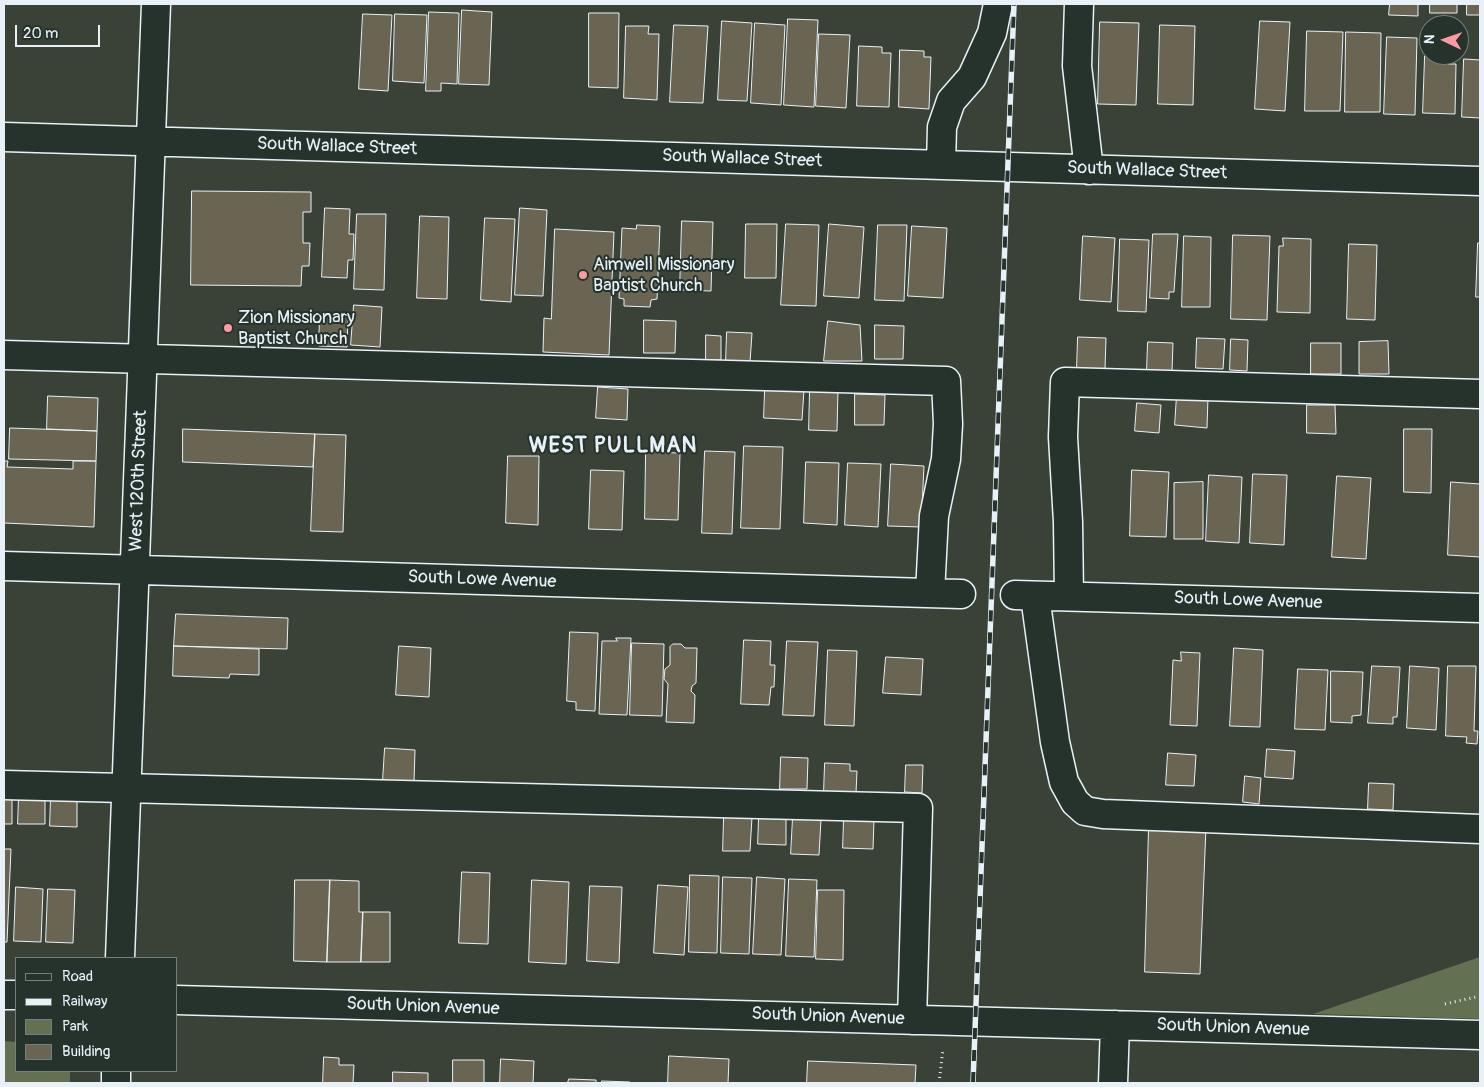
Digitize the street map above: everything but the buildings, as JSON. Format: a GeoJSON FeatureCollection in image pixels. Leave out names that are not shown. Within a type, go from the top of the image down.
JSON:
{"type":"FeatureCollection","features":[{"type":"Feature","properties":{"kind":"street","name":"West 120th Street"},"geometry":{"type":"LineString","coordinates":[[120,957],[156,4]]}},
{"type":"Feature","properties":{"kind":"street"},"geometry":{"type":"LineString","coordinates":[[942,165],[942,127],[952,101],[972,77],[992,33],[998,4]]}},
{"type":"Feature","properties":{"kind":"street"},"geometry":{"type":"LineString","coordinates":[[1078,4],[1078,66],[1089,170]]}},
{"type":"Feature","properties":{"kind":"street","name":"South Wallace Street"},"geometry":{"type":"LineString","coordinates":[[4,137],[1480,181]]}},
{"type":"Feature","properties":{"kind":"street"},"geometry":{"type":"LineString","coordinates":[[4,355],[946,382],[948,424],[946,459],[934,516],[930,592]]}},
{"type":"Feature","properties":{"kind":"street"},"geometry":{"type":"LineString","coordinates":[[1069,596],[1068,522],[1063,437],[1065,382],[1480,394]]}},
{"type":"Feature","properties":{"kind":"street","name":"South Lowe Avenue"},"geometry":{"type":"LineString","coordinates":[[4,566],[961,594]]}},
{"type":"Feature","properties":{"kind":"street","name":"South Lowe Avenue"},"geometry":{"type":"LineString","coordinates":[[1480,608],[1025,595],[1064,782],[1075,802],[1085,811],[1102,814],[1480,829]]}},
{"type":"Feature","properties":{"kind":"street"},"geometry":{"type":"LineString","coordinates":[[4,785],[918,808],[912,1020]]}},
{"type":"Feature","properties":{"kind":"street","name":"South Union Avenue"},"geometry":{"type":"LineString","coordinates":[[178,1000],[1480,1035]]}},
{"type":"Feature","properties":{"kind":"street"},"geometry":{"type":"LineString","coordinates":[[1113,1083],[1115,1025]]}},
{"type":"Feature","properties":{"kind":"path"},"geometry":{"type":"LineString","coordinates":[[939,1083],[947,1020]]}},
{"type":"Feature","properties":{"kind":"green space"},"geometry":{"type":"Polygon","coordinates":[[[1480,957],[1480,1019],[1313,1014],[1480,957]]]}},
{"type":"Feature","properties":{"kind":"green space"},"geometry":{"type":"Polygon","coordinates":[[[4,1041],[15,1042],[15,1072],[70,1072],[70,1083],[4,1083],[4,1041]]]}},
{"type":"Feature","properties":{"kind":"railway"},"geometry":{"type":"LineString","coordinates":[[973,1083],[1014,4]]}},
{"type":"Feature","properties":{"kind":"place","name":"Aimwell Missionary Baptist Church"},"geometry":{"type":"Point","coordinates":[583,275]}},
{"type":"Feature","properties":{"kind":"place","name":"Zion Missionary Baptist Church"},"geometry":{"type":"Point","coordinates":[228,328]}},
{"type":"Feature","properties":{"kind":"district","name":"WEST PULLMAN"},"geometry":{"type":"Point","coordinates":[613,446]}}]}
